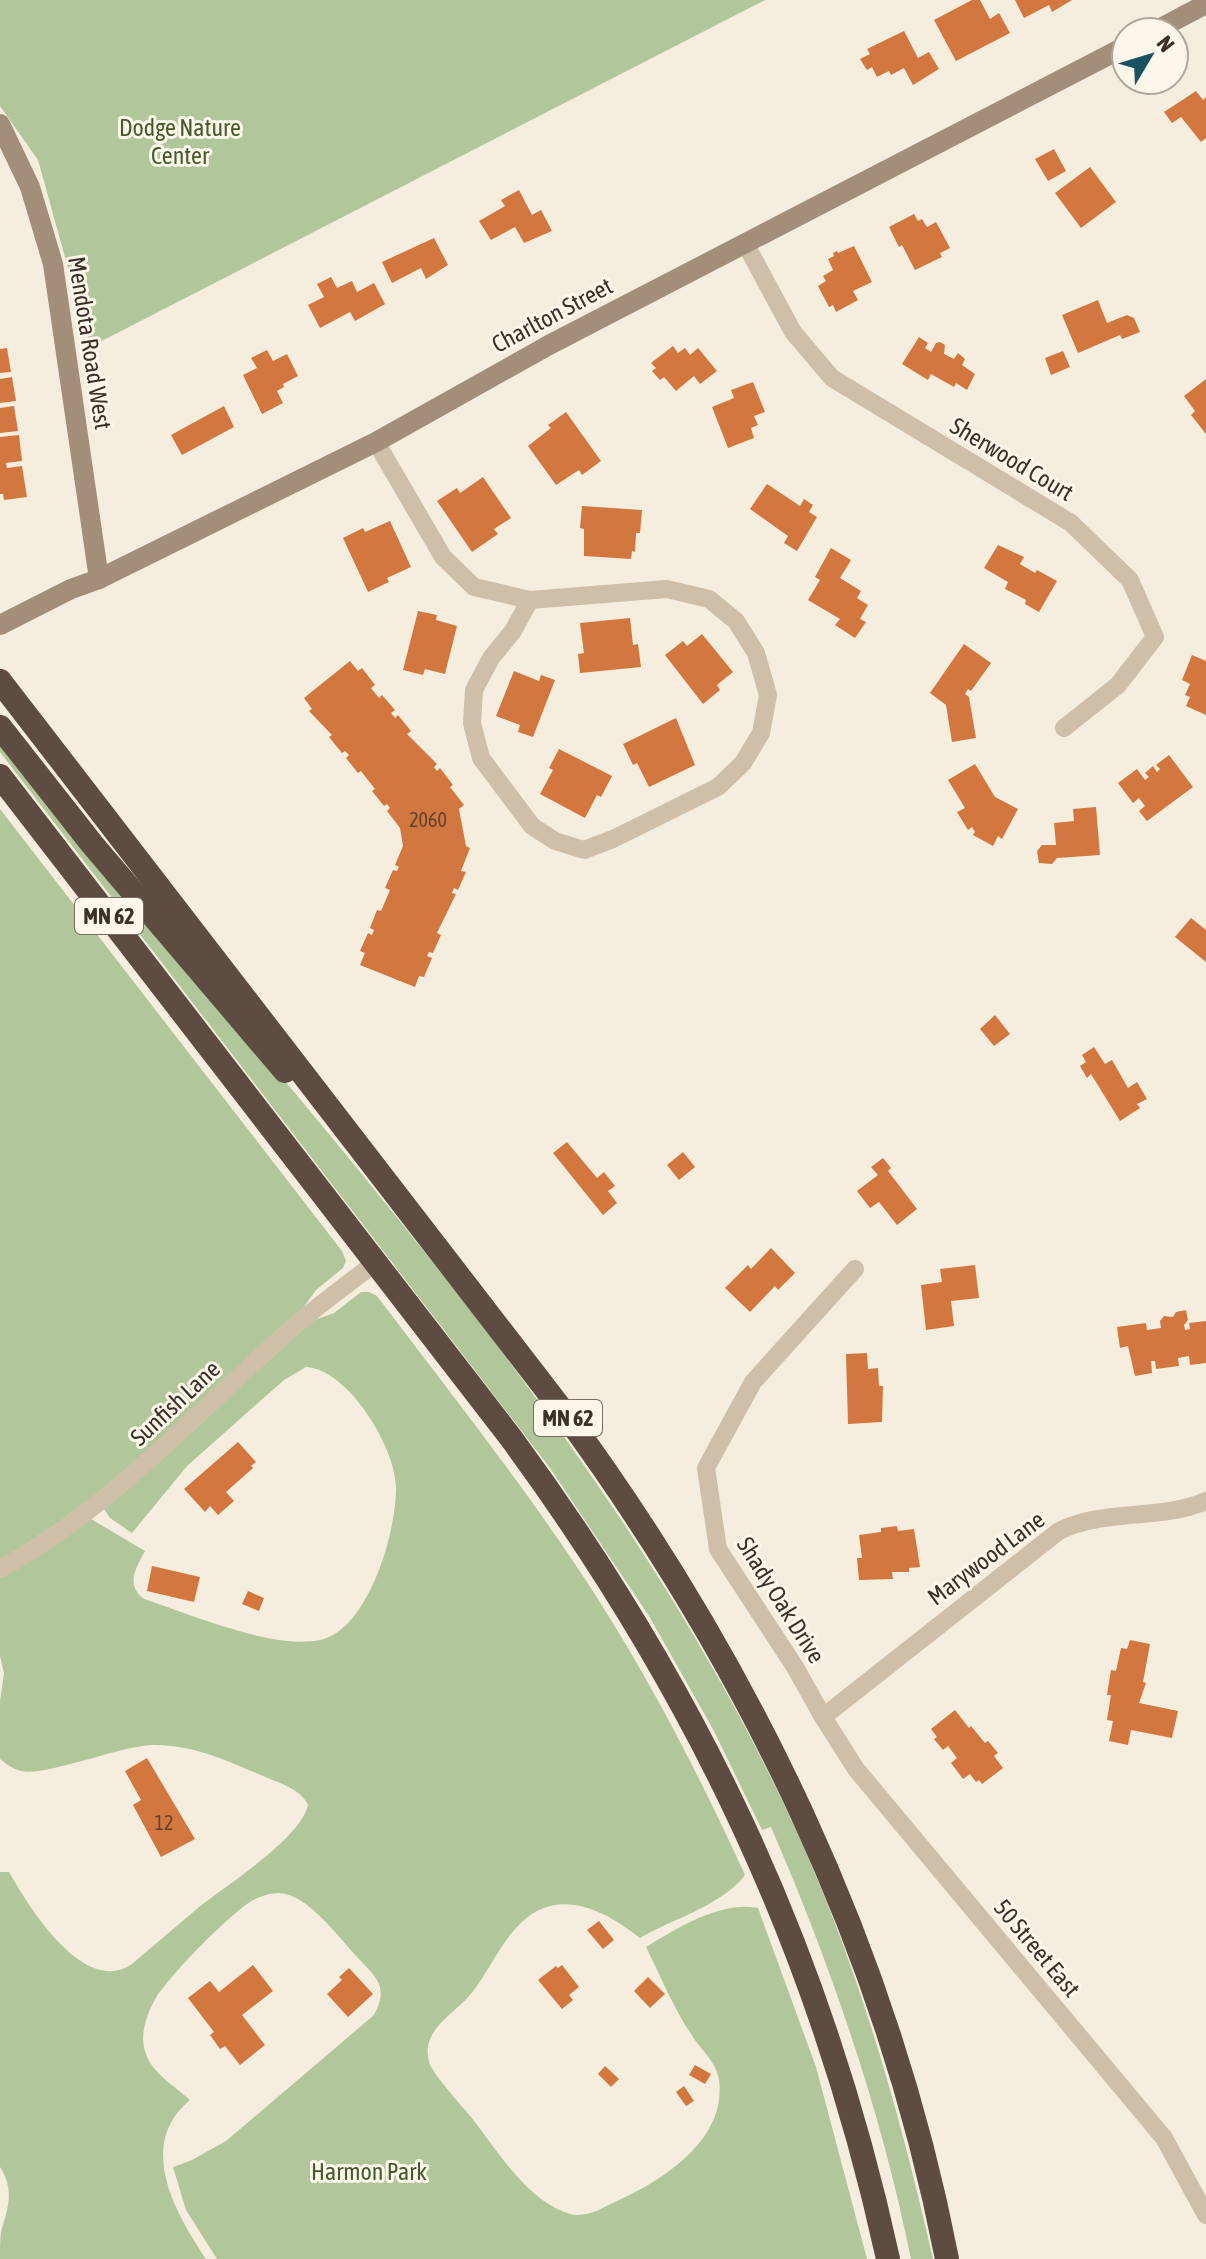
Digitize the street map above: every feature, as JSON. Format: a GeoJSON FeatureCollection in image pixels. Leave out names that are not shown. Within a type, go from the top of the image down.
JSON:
{"type":"FeatureCollection","features":[{"type":"Feature","properties":{"kind":"highway","name":"MN 62"},"geometry":{"type":"LineString","coordinates":[[0,681],[589,1446],[679,1582],[753,1710],[812,1831],[871,1983],[916,2124],[947,2259]]}},
{"type":"Feature","properties":{"kind":"highway"},"geometry":{"type":"LineString","coordinates":[[0,727],[92,844],[266,1052],[372,1162]]}},
{"type":"Feature","properties":{"kind":"highway","name":"MN 62"},"geometry":{"type":"LineString","coordinates":[[0,776],[511,1438],[637,1623],[702,1738],[759,1857],[808,1980],[849,2105],[888,2259]]}},
{"type":"Feature","properties":{"kind":"street"},"geometry":{"type":"LineString","coordinates":[[1186,16],[1205,7]]}},
{"type":"Feature","properties":{"kind":"street","name":"Charlton Street"},"geometry":{"type":"LineString","coordinates":[[0,625],[376,442],[549,345],[1110,54]]}},
{"type":"Feature","properties":{"kind":"street","name":"Mendota Road West"},"geometry":{"type":"LineString","coordinates":[[0,124],[30,187],[53,264],[99,579]]}},
{"type":"Feature","properties":{"kind":"street","name":"Sherwood Court"},"geometry":{"type":"LineString","coordinates":[[745,243],[793,332],[832,378],[1071,523],[1130,580],[1155,637],[1118,685],[1064,728]]}},
{"type":"Feature","properties":{"kind":"street"},"geometry":{"type":"LineString","coordinates":[[376,442],[443,557],[474,587],[530,600],[667,589],[709,599],[736,621],[756,653],[768,695],[761,733],[743,763],[718,787],[584,850],[555,841],[532,826],[481,758],[472,723],[474,690],[491,658],[513,631],[530,600]]}},
{"type":"Feature","properties":{"kind":"street","name":"Sunfish Lane"},"geometry":{"type":"LineString","coordinates":[[0,1569],[42,1546],[105,1499],[283,1335],[376,1262]]}},
{"type":"Feature","properties":{"kind":"street","name":"Shady Oak Drive"},"geometry":{"type":"LineString","coordinates":[[823,1717],[795,1667],[718,1549],[706,1468],[753,1382],[855,1269]]}},
{"type":"Feature","properties":{"kind":"street","name":"Marywood Lane"},"geometry":{"type":"LineString","coordinates":[[823,1717],[1059,1531],[1092,1519],[1181,1509],[1206,1501]]}},
{"type":"Feature","properties":{"kind":"street","name":"50 Street East"},"geometry":{"type":"LineString","coordinates":[[823,1717],[856,1769],[1164,2138],[1206,2215]]}},
{"type":"Feature","properties":{"kind":"green space","name":"Dodge Nature Center"},"geometry":{"type":"Polygon","coordinates":[[[0,0],[765,0],[90,347],[38,160],[0,106],[0,0]]]}},
{"type":"Feature","properties":{"kind":"green space"},"geometry":{"type":"Polygon","coordinates":[[[0,735],[419,1245],[519,1375],[614,1509],[701,1649],[779,1794],[828,1906],[870,2022],[904,2140],[933,2259],[911,2259],[885,2148],[852,2039],[814,1932],[771,1827],[762,1830],[714,1731],[649,1616],[550,1468],[0,752],[0,735]]]}},
{"type":"Feature","properties":{"kind":"green space"},"geometry":{"type":"Polygon","coordinates":[[[0,809],[342,1251],[346,1261],[343,1268],[316,1290],[300,1312],[95,1498],[0,1561],[0,809]]]}},
{"type":"Feature","properties":{"kind":"green space","name":"Harmon Park"},"geometry":{"type":"Polygon","coordinates":[[[361,1292],[377,1296],[517,1481],[596,1596],[675,1733],[745,1875],[711,1903],[640,1938],[609,1917],[574,1905],[550,1906],[536,1912],[513,1931],[470,1995],[436,2029],[428,2046],[430,2065],[512,2171],[536,2195],[571,2214],[590,2213],[603,2208],[652,2183],[688,2156],[713,2121],[719,2102],[719,2080],[715,2067],[678,2013],[646,1947],[685,1924],[714,1912],[729,1908],[758,1908],[816,2067],[867,2259],[217,2259],[186,2210],[173,2167],[226,2141],[374,2015],[380,1997],[381,1990],[375,1977],[322,1918],[301,1901],[279,1893],[250,1902],[200,1947],[156,1998],[144,2029],[144,2049],[153,2067],[190,2100],[174,2118],[165,2137],[163,2158],[173,2200],[206,2259],[0,2259],[1,2232],[9,2192],[0,2167],[0,1872],[9,1872],[44,1925],[77,1959],[95,1968],[114,1971],[132,1964],[278,1846],[292,1832],[308,1805],[305,1799],[282,1784],[223,1759],[167,1745],[122,1750],[32,1772],[18,1770],[5,1763],[0,1759],[0,1701],[4,1673],[0,1656],[0,1577],[91,1519],[145,1551],[134,1576],[135,1588],[144,1599],[232,1629],[279,1640],[320,1640],[337,1632],[353,1618],[377,1576],[391,1527],[396,1486],[387,1451],[366,1413],[353,1395],[322,1371],[306,1367],[284,1380],[187,1466],[132,1533],[110,1518],[104,1509],[312,1321],[334,1313],[361,1292]]]}},
{"type":"Feature","properties":{"kind":"building"},"geometry":{"type":"Polygon","coordinates":[[[972,0],[980,0],[990,19],[999,13],[1010,33],[956,61],[934,20],[972,0]]]}},
{"type":"Feature","properties":{"kind":"building"},"geometry":{"type":"Polygon","coordinates":[[[1015,0],[1072,0],[1052,12],[1049,5],[1024,18],[1015,0]]]}},
{"type":"Feature","properties":{"kind":"building"},"geometry":{"type":"Polygon","coordinates":[[[904,31],[918,58],[929,52],[939,69],[913,85],[904,68],[891,75],[889,71],[877,77],[872,67],[867,70],[860,59],[870,54],[867,49],[904,31]]]}},
{"type":"Feature","properties":{"kind":"building"},"geometry":{"type":"Polygon","coordinates":[[[1196,91],[1203,100],[1206,97],[1206,138],[1201,142],[1181,117],[1172,123],[1164,112],[1196,91]]]}},
{"type":"Feature","properties":{"kind":"building"},"geometry":{"type":"Polygon","coordinates":[[[1054,149],[1066,171],[1048,181],[1035,159],[1054,149]]]}},
{"type":"Feature","properties":{"kind":"building"},"geometry":{"type":"Polygon","coordinates":[[[1090,167],[1116,202],[1081,228],[1055,193],[1090,167]]]}},
{"type":"Feature","properties":{"kind":"building"},"geometry":{"type":"Polygon","coordinates":[[[519,190],[532,215],[541,210],[552,231],[524,243],[515,227],[491,240],[479,221],[505,206],[501,200],[519,190]]]}},
{"type":"Feature","properties":{"kind":"building"},"geometry":{"type":"Polygon","coordinates":[[[914,214],[927,227],[936,222],[950,248],[940,253],[942,257],[915,270],[889,227],[914,214]]]}},
{"type":"Feature","properties":{"kind":"building"},"geometry":{"type":"Polygon","coordinates":[[[434,238],[448,265],[426,279],[421,268],[392,283],[382,262],[434,238]]]}},
{"type":"Feature","properties":{"kind":"building"},"geometry":{"type":"Polygon","coordinates":[[[854,246],[872,282],[853,291],[858,300],[836,312],[833,305],[829,307],[818,286],[826,281],[823,276],[833,270],[828,259],[834,256],[833,253],[854,246]]]}},
{"type":"Feature","properties":{"kind":"building"},"geometry":{"type":"Polygon","coordinates":[[[331,277],[337,288],[352,281],[357,292],[374,283],[385,304],[355,321],[350,312],[320,328],[308,305],[324,297],[317,284],[331,277]]]}},
{"type":"Feature","properties":{"kind":"building"},"geometry":{"type":"Polygon","coordinates":[[[1098,300],[1107,323],[1127,315],[1134,318],[1140,332],[1122,339],[1120,335],[1078,353],[1062,315],[1098,300]]]}},
{"type":"Feature","properties":{"kind":"building"},"geometry":{"type":"Polygon","coordinates":[[[919,337],[928,343],[925,348],[931,352],[940,342],[945,345],[944,354],[954,359],[958,353],[965,359],[962,365],[975,374],[967,390],[956,383],[954,387],[931,374],[928,380],[902,364],[919,337]]]}},
{"type":"Feature","properties":{"kind":"building"},"geometry":{"type":"Polygon","coordinates":[[[673,346],[678,353],[685,348],[690,355],[698,348],[717,371],[700,384],[694,376],[676,391],[664,377],[660,380],[652,371],[656,368],[651,363],[673,346]]]}},
{"type":"Feature","properties":{"kind":"building"},"geometry":{"type":"Polygon","coordinates":[[[7,348],[11,372],[0,373],[0,349],[7,348]]]}},
{"type":"Feature","properties":{"kind":"building"},"geometry":{"type":"Polygon","coordinates":[[[267,350],[273,361],[287,354],[298,376],[277,391],[283,403],[262,414],[243,375],[257,368],[251,358],[267,350]]]}},
{"type":"Feature","properties":{"kind":"building"},"geometry":{"type":"Polygon","coordinates":[[[1063,351],[1070,367],[1051,375],[1045,358],[1063,351]]]}},
{"type":"Feature","properties":{"kind":"building"},"geometry":{"type":"Polygon","coordinates":[[[12,377],[16,401],[0,403],[0,379],[12,377]]]}},
{"type":"Feature","properties":{"kind":"building"},"geometry":{"type":"Polygon","coordinates":[[[1206,379],[1206,434],[1191,415],[1195,411],[1184,396],[1206,379]]]}},
{"type":"Feature","properties":{"kind":"building"},"geometry":{"type":"Polygon","coordinates":[[[753,382],[765,412],[754,416],[758,425],[751,428],[754,438],[728,448],[712,407],[734,398],[731,390],[753,382]]]}},
{"type":"Feature","properties":{"kind":"building"},"geometry":{"type":"Polygon","coordinates":[[[14,406],[18,431],[0,433],[0,408],[14,406]]]}},
{"type":"Feature","properties":{"kind":"building"},"geometry":{"type":"Polygon","coordinates":[[[224,406],[234,427],[182,455],[171,435],[224,406]]]}},
{"type":"Feature","properties":{"kind":"building"},"geometry":{"type":"Polygon","coordinates":[[[566,412],[601,461],[582,475],[579,470],[556,485],[528,446],[566,412]]]}},
{"type":"Feature","properties":{"kind":"building"},"geometry":{"type":"Polygon","coordinates":[[[19,435],[22,461],[6,463],[7,468],[22,466],[27,497],[4,500],[3,494],[0,494],[0,437],[19,435]]]}},
{"type":"Feature","properties":{"kind":"building"},"geometry":{"type":"Polygon","coordinates":[[[483,477],[511,518],[494,529],[498,534],[472,552],[437,501],[457,488],[460,493],[483,477]]]}},
{"type":"Feature","properties":{"kind":"building"},"geometry":{"type":"Polygon","coordinates":[[[767,484],[800,506],[804,499],[813,505],[809,512],[817,517],[797,551],[784,543],[788,536],[750,509],[767,484]]]}},
{"type":"Feature","properties":{"kind":"building"},"geometry":{"type":"Polygon","coordinates":[[[582,506],[642,510],[640,533],[636,533],[635,552],[632,551],[631,559],[584,556],[584,529],[580,528],[582,506]]]}},
{"type":"Feature","properties":{"kind":"building"},"geometry":{"type":"Polygon","coordinates":[[[390,521],[411,567],[387,578],[389,582],[368,592],[343,538],[363,528],[365,532],[390,521]]]}},
{"type":"Feature","properties":{"kind":"building"},"geometry":{"type":"Polygon","coordinates":[[[998,545],[1024,557],[1020,564],[1057,581],[1039,612],[1025,604],[1026,600],[1005,589],[1008,582],[984,568],[998,545]]]}},
{"type":"Feature","properties":{"kind":"building"},"geometry":{"type":"Polygon","coordinates":[[[831,548],[851,560],[840,578],[861,591],[857,598],[868,605],[860,619],[866,622],[855,638],[835,625],[840,619],[808,600],[820,580],[815,577],[831,548]]]}},
{"type":"Feature","properties":{"kind":"building"},"geometry":{"type":"Polygon","coordinates":[[[418,611],[437,615],[436,620],[457,626],[445,674],[425,669],[423,675],[403,670],[418,611]]]}},
{"type":"Feature","properties":{"kind":"building"},"geometry":{"type":"Polygon","coordinates":[[[630,618],[633,645],[638,644],[641,667],[580,673],[578,654],[584,653],[580,623],[630,618]]]}},
{"type":"Feature","properties":{"kind":"building"},"geometry":{"type":"Polygon","coordinates":[[[702,634],[733,672],[717,685],[720,690],[703,704],[665,655],[683,641],[687,646],[702,634]]]}},
{"type":"Feature","properties":{"kind":"building"},"geometry":{"type":"Polygon","coordinates":[[[964,644],[991,663],[971,691],[968,689],[965,694],[969,697],[976,738],[952,742],[946,705],[930,693],[964,644]]]}},
{"type":"Feature","properties":{"kind":"building"},"geometry":{"type":"Polygon","coordinates":[[[1192,655],[1206,661],[1206,715],[1186,706],[1190,697],[1185,695],[1190,684],[1182,680],[1192,655]]]}},
{"type":"Feature","properties":{"kind":"building"},"geometry":{"type":"Polygon","coordinates":[[[350,661],[358,671],[362,668],[375,685],[371,688],[395,710],[391,713],[395,718],[398,715],[411,731],[407,734],[437,764],[434,767],[437,771],[440,768],[464,805],[459,809],[466,846],[470,848],[461,871],[466,872],[458,890],[454,888],[452,893],[456,894],[437,933],[441,935],[433,953],[429,952],[427,956],[432,958],[424,977],[419,976],[415,987],[360,965],[365,953],[360,951],[368,933],[372,935],[374,930],[370,928],[377,910],[381,911],[390,890],[385,888],[393,870],[397,871],[399,867],[395,865],[403,846],[400,828],[387,811],[390,808],[387,804],[384,806],[361,771],[358,773],[346,758],[349,755],[345,751],[342,753],[329,737],[332,735],[309,711],[312,709],[304,698],[350,661]]]}},
{"type":"Feature","properties":{"kind":"building"},"geometry":{"type":"Polygon","coordinates":[[[514,671],[539,681],[541,675],[555,680],[533,737],[518,732],[520,725],[496,716],[514,671]]]}},
{"type":"Feature","properties":{"kind":"building"},"geometry":{"type":"Polygon","coordinates":[[[676,718],[695,765],[649,787],[623,744],[676,718]]]}},
{"type":"Feature","properties":{"kind":"building"},"geometry":{"type":"Polygon","coordinates":[[[559,749],[612,776],[585,818],[540,794],[553,770],[549,768],[559,749]]]}},
{"type":"Feature","properties":{"kind":"building"},"geometry":{"type":"Polygon","coordinates":[[[1169,755],[1193,787],[1147,821],[1139,811],[1145,806],[1139,798],[1133,803],[1118,783],[1137,769],[1145,780],[1149,777],[1145,773],[1153,766],[1157,772],[1160,769],[1156,765],[1169,755]]]}},
{"type":"Feature","properties":{"kind":"building"},"geometry":{"type":"Polygon","coordinates":[[[975,764],[995,797],[1018,809],[1002,839],[998,836],[993,846],[973,835],[972,827],[968,830],[957,812],[965,808],[948,780],[975,764]]]}},
{"type":"Feature","properties":{"kind":"building"},"geometry":{"type":"Polygon","coordinates":[[[1096,807],[1100,855],[1057,858],[1052,864],[1039,863],[1037,851],[1042,845],[1056,845],[1054,823],[1074,821],[1073,809],[1096,807]]]}},
{"type":"Feature","properties":{"kind":"building"},"geometry":{"type":"Polygon","coordinates":[[[1191,918],[1206,930],[1206,962],[1175,937],[1191,918]]]}},
{"type":"Feature","properties":{"kind":"building"},"geometry":{"type":"Polygon","coordinates":[[[995,1015],[1010,1034],[994,1046],[980,1029],[995,1015]]]}},
{"type":"Feature","properties":{"kind":"building"},"geometry":{"type":"Polygon","coordinates":[[[1094,1047],[1105,1064],[1112,1060],[1128,1088],[1137,1082],[1147,1099],[1137,1104],[1140,1108],[1120,1121],[1091,1074],[1087,1078],[1080,1066],[1086,1062],[1082,1055],[1094,1047]]]}},
{"type":"Feature","properties":{"kind":"building"},"geometry":{"type":"Polygon","coordinates":[[[567,1142],[597,1178],[604,1172],[615,1186],[608,1191],[617,1203],[603,1215],[553,1153],[567,1142]]]}},
{"type":"Feature","properties":{"kind":"building"},"geometry":{"type":"Polygon","coordinates":[[[683,1152],[695,1167],[679,1180],[667,1165],[683,1152]]]}},
{"type":"Feature","properties":{"kind":"building"},"geometry":{"type":"Polygon","coordinates":[[[883,1158],[891,1168],[888,1171],[917,1209],[897,1225],[879,1202],[870,1208],[857,1191],[878,1175],[871,1167],[883,1158]]]}},
{"type":"Feature","properties":{"kind":"building"},"geometry":{"type":"Polygon","coordinates":[[[771,1248],[795,1273],[778,1290],[775,1286],[750,1312],[725,1288],[748,1265],[751,1269],[771,1248]]]}},
{"type":"Feature","properties":{"kind":"building"},"geometry":{"type":"Polygon","coordinates":[[[975,1265],[979,1298],[951,1301],[954,1326],[926,1330],[921,1285],[942,1282],[940,1269],[975,1265]]]}},
{"type":"Feature","properties":{"kind":"building"},"geometry":{"type":"Polygon","coordinates":[[[1186,1310],[1188,1320],[1185,1330],[1190,1329],[1189,1323],[1206,1321],[1206,1363],[1190,1365],[1189,1356],[1178,1358],[1179,1366],[1156,1369],[1155,1361],[1151,1361],[1152,1373],[1135,1376],[1128,1346],[1120,1348],[1117,1327],[1146,1323],[1147,1330],[1161,1328],[1160,1321],[1164,1316],[1173,1317],[1176,1312],[1186,1310]]]}},
{"type":"Feature","properties":{"kind":"building"},"geometry":{"type":"Polygon","coordinates":[[[867,1353],[868,1369],[878,1368],[879,1386],[883,1386],[882,1422],[848,1424],[846,1354],[867,1353]]]}},
{"type":"Feature","properties":{"kind":"building"},"geometry":{"type":"Polygon","coordinates":[[[238,1442],[256,1462],[226,1492],[234,1501],[218,1515],[210,1506],[205,1512],[184,1489],[238,1442]]]}},
{"type":"Feature","properties":{"kind":"building"},"geometry":{"type":"Polygon","coordinates":[[[897,1526],[898,1531],[914,1529],[920,1567],[909,1568],[909,1572],[892,1572],[893,1579],[859,1580],[857,1558],[862,1558],[859,1535],[897,1526]]]}},
{"type":"Feature","properties":{"kind":"building"},"geometry":{"type":"Polygon","coordinates":[[[152,1566],[200,1577],[194,1602],[147,1591],[152,1566]]]}},
{"type":"Feature","properties":{"kind":"building"},"geometry":{"type":"Polygon","coordinates":[[[248,1591],[264,1598],[259,1611],[242,1604],[248,1591]]]}},
{"type":"Feature","properties":{"kind":"building"},"geometry":{"type":"Polygon","coordinates":[[[1130,1640],[1150,1644],[1143,1682],[1146,1683],[1139,1703],[1178,1711],[1172,1738],[1131,1730],[1128,1745],[1109,1741],[1113,1721],[1107,1720],[1111,1670],[1116,1671],[1121,1648],[1127,1649],[1130,1640]]]}},
{"type":"Feature","properties":{"kind":"building"},"geometry":{"type":"Polygon","coordinates":[[[955,1710],[969,1728],[971,1726],[998,1753],[994,1756],[1003,1768],[982,1784],[970,1774],[963,1779],[951,1763],[957,1758],[948,1746],[943,1750],[934,1739],[937,1737],[931,1729],[955,1710]]]}},
{"type":"Feature","properties":{"kind":"building"},"geometry":{"type":"Polygon","coordinates":[[[147,1758],[195,1839],[161,1857],[133,1805],[141,1800],[125,1771],[147,1758]]]}},
{"type":"Feature","properties":{"kind":"building"},"geometry":{"type":"Polygon","coordinates":[[[599,1921],[614,1940],[603,1949],[587,1930],[599,1921]]]}},
{"type":"Feature","properties":{"kind":"building"},"geometry":{"type":"Polygon","coordinates":[[[253,1965],[273,1991],[242,2015],[265,2045],[240,2065],[225,2046],[220,2049],[210,2035],[214,2032],[188,1998],[210,1981],[219,1992],[253,1965]]]}},
{"type":"Feature","properties":{"kind":"building"},"geometry":{"type":"Polygon","coordinates":[[[562,1965],[579,1987],[569,1995],[573,2000],[562,2009],[538,1980],[562,1965]]]}},
{"type":"Feature","properties":{"kind":"building"},"geometry":{"type":"Polygon","coordinates":[[[349,1968],[373,1994],[348,2017],[327,1994],[342,1980],[339,1977],[349,1968]]]}},
{"type":"Feature","properties":{"kind":"building"},"geometry":{"type":"Polygon","coordinates":[[[648,1977],[665,1994],[650,2008],[634,1991],[648,1977]]]}},
{"type":"Feature","properties":{"kind":"building"},"geometry":{"type":"Polygon","coordinates":[[[695,2065],[711,2074],[705,2084],[689,2075],[695,2065]]]}},
{"type":"Feature","properties":{"kind":"building"},"geometry":{"type":"Polygon","coordinates":[[[605,2066],[619,2079],[611,2087],[598,2074],[605,2066]]]}},
{"type":"Feature","properties":{"kind":"building"},"geometry":{"type":"Polygon","coordinates":[[[684,2086],[694,2101],[686,2106],[676,2092],[684,2086]]]}}]}
